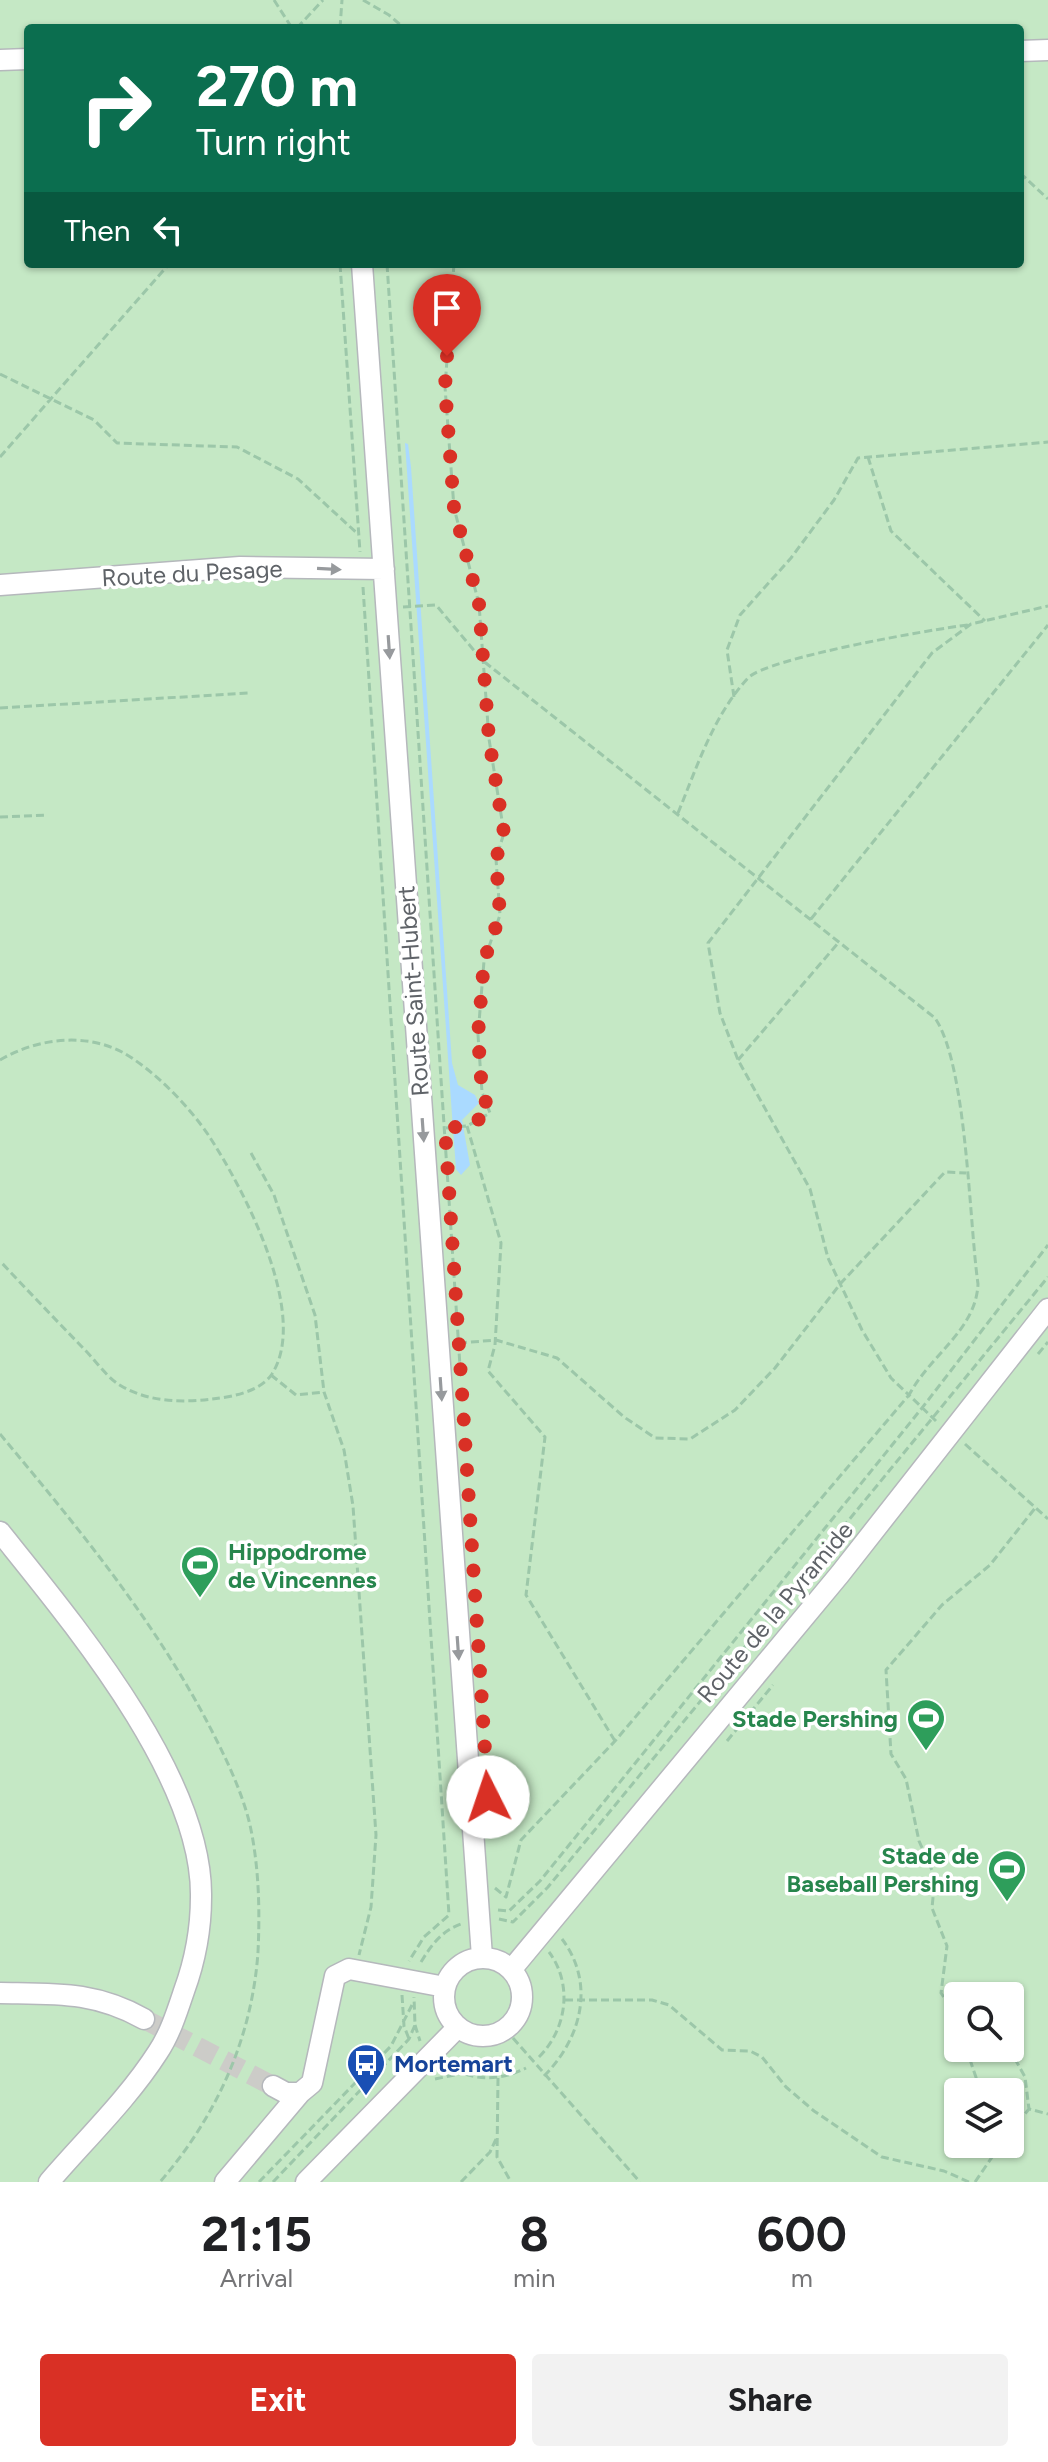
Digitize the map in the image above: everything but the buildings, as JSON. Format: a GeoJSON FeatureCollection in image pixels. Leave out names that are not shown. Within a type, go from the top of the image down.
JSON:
{"type":"FeatureCollection","features":[{"type":"Feature","properties":{"kind":"street"},"geometry":{"type":"LineString","coordinates":[[1024,51],[1048,50]]}},
{"type":"Feature","properties":{"kind":"street"},"geometry":{"type":"LineString","coordinates":[[0,60],[24,59]]}},
{"type":"Feature","properties":{"kind":"street","name":"Route Saint-Hubert"},"geometry":{"type":"LineString","coordinates":[[362,268],[482,1957]]}},
{"type":"Feature","properties":{"kind":"street","name":"Route du Pesage"},"geometry":{"type":"LineString","coordinates":[[0,585],[240,567],[384,569]]}},
{"type":"Feature","properties":{"kind":"street","name":"Route de la Pyramide"},"geometry":{"type":"LineString","coordinates":[[511,1970],[840,1574],[1048,1309]]}},
{"type":"Feature","properties":{"kind":"street"},"geometry":{"type":"LineString","coordinates":[[0,1532],[88,1645],[171,1781],[183,1808],[202,1894],[198,1940],[174,2022],[158,2052],[49,2182]]}},
{"type":"Feature","properties":{"kind":"street"},"geometry":{"type":"LineString","coordinates":[[482,1957],[497,1960],[511,1970],[521,1988],[521,2004],[516,2017],[505,2029],[480,2036],[458,2027],[447,2014],[445,1987],[457,1967],[482,1957]]}},
{"type":"Feature","properties":{"kind":"street"},"geometry":{"type":"LineString","coordinates":[[225,2182],[300,2093],[312,2083],[335,1976],[341,1971],[355,1970],[445,1987]]}},
{"type":"Feature","properties":{"kind":"street"},"geometry":{"type":"LineString","coordinates":[[0,1993],[87,1995],[119,2005],[144,2019]]}},
{"type":"Feature","properties":{"kind":"street"},"geometry":{"type":"LineString","coordinates":[[306,2182],[458,2027]]}},
{"type":"Feature","properties":{"kind":"street"},"geometry":{"type":"LineString","coordinates":[[273,2086],[286,2093],[300,2093]]}},
{"type":"Feature","properties":{"kind":"path"},"geometry":{"type":"LineString","coordinates":[[274,0],[289,24]]}},
{"type":"Feature","properties":{"kind":"path"},"geometry":{"type":"LineString","coordinates":[[301,24],[322,0]]}},
{"type":"Feature","properties":{"kind":"path"},"geometry":{"type":"LineString","coordinates":[[340,24],[342,0]]}},
{"type":"Feature","properties":{"kind":"path"},"geometry":{"type":"LineString","coordinates":[[363,0],[399,24]]}},
{"type":"Feature","properties":{"kind":"path"},"geometry":{"type":"LineString","coordinates":[[1024,177],[1048,199]]}},
{"type":"Feature","properties":{"kind":"path"},"geometry":{"type":"LineString","coordinates":[[0,457],[166,268]]}},
{"type":"Feature","properties":{"kind":"path"},"geometry":{"type":"LineString","coordinates":[[340,268],[451,1915],[424,1937],[408,1965]]}},
{"type":"Feature","properties":{"kind":"path"},"geometry":{"type":"LineString","coordinates":[[387,268],[447,1128],[460,1373]]}},
{"type":"Feature","properties":{"kind":"path"},"geometry":{"type":"LineString","coordinates":[[447,1128],[467,1126],[490,1113],[482,1092],[478,1035],[484,961],[500,915],[496,859],[504,833],[482,660],[479,604],[454,508],[445,387],[454,268]]}},
{"type":"Feature","properties":{"kind":"path"},"geometry":{"type":"LineString","coordinates":[[0,374],[94,420],[117,443],[237,447],[298,479],[359,535],[382,546]]}},
{"type":"Feature","properties":{"kind":"path"},"geometry":{"type":"LineString","coordinates":[[734,697],[727,650],[740,615],[791,558],[834,500],[858,458],[1048,442]]}},
{"type":"Feature","properties":{"kind":"path"},"geometry":{"type":"LineString","coordinates":[[868,457],[891,531],[985,621]]}},
{"type":"Feature","properties":{"kind":"path"},"geometry":{"type":"LineString","coordinates":[[412,606],[436,605],[482,660],[935,1018],[946,1034],[966,1173],[977,1302],[955,1337],[922,1369],[909,1395],[615,1741],[521,1840],[512,1862],[506,1897],[494,1887]]}},
{"type":"Feature","properties":{"kind":"path"},"geometry":{"type":"LineString","coordinates":[[678,814],[716,722],[750,675],[896,634],[971,624],[1048,606]]}},
{"type":"Feature","properties":{"kind":"path"},"geometry":{"type":"LineString","coordinates":[[939,1423],[883,1367],[828,1258],[810,1189],[738,1060],[720,1013],[708,943],[932,653],[971,624]]}},
{"type":"Feature","properties":{"kind":"path"},"geometry":{"type":"LineString","coordinates":[[811,919],[1048,625]]}},
{"type":"Feature","properties":{"kind":"path"},"geometry":{"type":"LineString","coordinates":[[0,708],[248,693]]}},
{"type":"Feature","properties":{"kind":"path"},"geometry":{"type":"LineString","coordinates":[[0,817],[47,815]]}},
{"type":"Feature","properties":{"kind":"path"},"geometry":{"type":"LineString","coordinates":[[738,1060],[839,942]]}},
{"type":"Feature","properties":{"kind":"path"},"geometry":{"type":"LineString","coordinates":[[0,1060],[44,1041],[82,1041],[121,1052],[164,1085],[208,1134],[243,1198],[283,1299],[282,1340],[271,1375],[240,1396],[193,1402],[156,1400],[117,1384],[0,1261]]}},
{"type":"Feature","properties":{"kind":"path"},"geometry":{"type":"LineString","coordinates":[[467,1126],[501,1243],[496,1340],[488,1371],[545,1437],[526,1595],[615,1741]]}},
{"type":"Feature","properties":{"kind":"path"},"geometry":{"type":"LineString","coordinates":[[251,1153],[274,1195],[315,1315],[324,1392],[344,1450],[353,1506],[376,1835],[371,1907],[355,1970]]}},
{"type":"Feature","properties":{"kind":"path"},"geometry":{"type":"LineString","coordinates":[[459,1343],[496,1340],[557,1358],[624,1417],[655,1438],[690,1439],[735,1410],[775,1368],[841,1283],[945,1172],[966,1173]]}},
{"type":"Feature","properties":{"kind":"path"},"geometry":{"type":"LineString","coordinates":[[491,1909],[509,1911],[540,1881],[922,1408],[1048,1245]]}},
{"type":"Feature","properties":{"kind":"path","name":"Route de la Pyramide"},"geometry":{"type":"LineString","coordinates":[[487,1918],[513,1922],[548,1887],[934,1420],[1048,1277]]}},
{"type":"Feature","properties":{"kind":"path"},"geometry":{"type":"LineString","coordinates":[[271,1375],[296,1395],[324,1392]]}},
{"type":"Feature","properties":{"kind":"path"},"geometry":{"type":"LineString","coordinates":[[960,1441],[1048,1519]]}},
{"type":"Feature","properties":{"kind":"path"},"geometry":{"type":"LineString","coordinates":[[944,1997],[941,1993],[947,1946],[932,1908],[935,1877],[919,1841],[906,1779],[891,1754],[886,1670],[942,1605],[990,1565],[1036,1507]]}},
{"type":"Feature","properties":{"kind":"path"},"geometry":{"type":"LineString","coordinates":[[417,1975],[434,1941],[451,1927],[467,1922]]}},
{"type":"Feature","properties":{"kind":"path"},"geometry":{"type":"LineString","coordinates":[[544,2076],[573,2036],[582,2000],[574,1961],[558,1935]]}},
{"type":"Feature","properties":{"kind":"path"},"geometry":{"type":"LineString","coordinates":[[539,2057],[559,2027],[565,2000],[557,1963],[543,1945]]}},
{"type":"Feature","properties":{"kind":"path"},"geometry":{"type":"LineString","coordinates":[[403,1988],[404,2026],[409,2039]]}},
{"type":"Feature","properties":{"kind":"path"},"geometry":{"type":"LineString","coordinates":[[415,1989],[415,2025],[421,2042]]}},
{"type":"Feature","properties":{"kind":"path"},"geometry":{"type":"LineString","coordinates":[[259,2182],[391,2046],[404,2026],[414,1999]]}},
{"type":"Feature","properties":{"kind":"path"},"geometry":{"type":"LineString","coordinates":[[565,2000],[652,2000],[669,2005],[722,2050],[750,2051],[762,2057],[786,2087],[814,2111],[882,2157],[944,2171],[972,2182],[990,2158]]}},
{"type":"Feature","properties":{"kind":"path"},"geometry":{"type":"LineString","coordinates":[[273,2182],[409,2039],[415,2025]]}},
{"type":"Feature","properties":{"kind":"path"},"geometry":{"type":"LineString","coordinates":[[505,2029],[640,2182]]}},
{"type":"Feature","properties":{"kind":"path"},"geometry":{"type":"LineString","coordinates":[[438,2059],[459,2074]]}},
{"type":"Feature","properties":{"kind":"path"},"geometry":{"type":"LineString","coordinates":[[1017,2062],[1025,2077],[1029,2109],[1024,2115]]}},
{"type":"Feature","properties":{"kind":"path"},"geometry":{"type":"LineString","coordinates":[[434,2079],[459,2074],[498,2078],[526,2068]]}},
{"type":"Feature","properties":{"kind":"path"},"geometry":{"type":"LineString","coordinates":[[498,2078],[497,2157],[511,2182]]}},
{"type":"Feature","properties":{"kind":"path"},"geometry":{"type":"LineString","coordinates":[[1029,2109],[1048,2114]]}},
{"type":"Feature","properties":{"kind":"path"},"geometry":{"type":"LineString","coordinates":[[461,2182],[490,2152],[496,2137]]}},
{"type":"Feature","properties":{"kind":"green space"},"geometry":{"type":"Polygon","coordinates":[[[0,0],[1048,0],[1048,2182],[0,2182],[0,0]]]}},
{"type":"Feature","properties":{"kind":"water"},"geometry":{"type":"Polygon","coordinates":[[[405,443],[408,444],[411,467],[452,1063],[458,1085],[475,1095],[479,1103],[462,1120],[470,1165],[461,1175],[456,1169],[405,443]]]}},
{"type":"Feature","properties":{"kind":"tunnel"},"geometry":{"type":"LineString","coordinates":[[144,2019],[273,2086]]}},
{"type":"Feature","properties":{"kind":"place","name":"Hippodrome de Vincennes"},"geometry":{"type":"Point","coordinates":[200,1599]}},
{"type":"Feature","properties":{"kind":"place","name":"Stade Pershing"},"geometry":{"type":"Point","coordinates":[926,1752]}},
{"type":"Feature","properties":{"kind":"place","name":"Stade de Baseball Pershing"},"geometry":{"type":"Point","coordinates":[1007,1903]}},
{"type":"Feature","properties":{"kind":"place","name":"Mortemart"},"geometry":{"type":"Point","coordinates":[366,2097]}},
{"type":"Feature","properties":{"kind":"route"},"geometry":{"type":"LineString","coordinates":[[447,356],[445,387],[454,508],[479,604],[489,739],[504,833],[496,859],[500,915],[484,961],[478,1035],[482,1092],[490,1113],[467,1126],[445,1128],[488,1797]]}}]}
